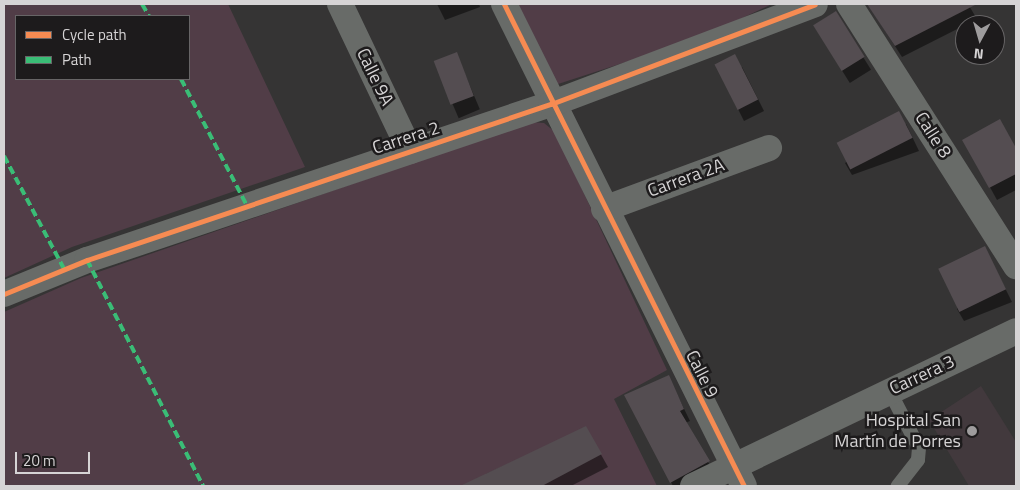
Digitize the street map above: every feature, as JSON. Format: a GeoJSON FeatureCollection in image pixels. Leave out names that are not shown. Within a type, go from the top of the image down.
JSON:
{"type":"FeatureCollection","features":[{"type":"Feature","properties":{"kind":"street","name":"Calle 9A"},"geometry":{"type":"LineString","coordinates":[[340,4],[410,151]]}},
{"type":"Feature","properties":{"kind":"street","name":"Calle 9"},"geometry":{"type":"LineString","coordinates":[[504,4],[551,104],[738,475]]}},
{"type":"Feature","properties":{"kind":"street","name":"Carrera 2"},"geometry":{"type":"LineString","coordinates":[[4,294],[87,260],[551,104],[815,4]]}},
{"type":"Feature","properties":{"kind":"street","name":"Calle 8"},"geometry":{"type":"LineString","coordinates":[[849,4],[1016,266]]}},
{"type":"Feature","properties":{"kind":"street","name":"Carrera 2A"},"geometry":{"type":"LineString","coordinates":[[604,209],[769,148]]}},
{"type":"Feature","properties":{"kind":"street","name":"Carrera 3"},"geometry":{"type":"LineString","coordinates":[[693,486],[738,475],[889,390],[1016,331]]}},
{"type":"Feature","properties":{"kind":"lane"},"geometry":{"type":"LineString","coordinates":[[889,390],[919,448],[918,460],[898,486]]}},
{"type":"Feature","properties":{"kind":"shaded area"},"geometry":{"type":"Polygon","coordinates":[[[4,4],[228,4],[305,167],[72,247],[4,278],[4,4]]]}},
{"type":"Feature","properties":{"kind":"shaded area"},"geometry":{"type":"Polygon","coordinates":[[[511,4],[772,4],[700,38],[555,85],[511,4]]]}},
{"type":"Feature","properties":{"kind":"shaded area"},"geometry":{"type":"Polygon","coordinates":[[[531,122],[544,123],[555,132],[667,370],[614,399],[657,486],[4,486],[4,312],[81,278],[531,122]]]}},
{"type":"Feature","properties":{"kind":"shaded area","name":"Hospital San Martín de Porres"},"geometry":{"type":"Polygon","coordinates":[[[981,386],[1016,442],[1016,486],[969,486],[929,420],[981,386]]]}},
{"type":"Feature","properties":{"kind":"building"},"geometry":{"type":"Polygon","coordinates":[[[867,4],[977,4],[955,15],[895,46],[867,4]]]}},
{"type":"Feature","properties":{"kind":"building"},"geometry":{"type":"Polygon","coordinates":[[[836,11],[865,57],[842,71],[813,25],[836,11]]]}},
{"type":"Feature","properties":{"kind":"building"},"geometry":{"type":"Polygon","coordinates":[[[457,52],[474,96],[451,105],[434,61],[457,52]]]}},
{"type":"Feature","properties":{"kind":"building"},"geometry":{"type":"Polygon","coordinates":[[[735,54],[758,99],[738,110],[715,64],[735,54]]]}},
{"type":"Feature","properties":{"kind":"building"},"geometry":{"type":"Polygon","coordinates":[[[899,111],[913,138],[850,170],[837,143],[899,111]]]}},
{"type":"Feature","properties":{"kind":"building"},"geometry":{"type":"Polygon","coordinates":[[[1000,119],[1016,148],[1016,174],[989,188],[962,140],[1000,119]]]}},
{"type":"Feature","properties":{"kind":"building"},"geometry":{"type":"Polygon","coordinates":[[[985,246],[1006,289],[959,312],[938,269],[985,246]]]}},
{"type":"Feature","properties":{"kind":"building"},"geometry":{"type":"Polygon","coordinates":[[[669,375],[684,409],[680,411],[710,461],[670,483],[624,395],[669,375]]]}},
{"type":"Feature","properties":{"kind":"building"},"geometry":{"type":"Polygon","coordinates":[[[586,426],[602,454],[542,486],[460,486],[586,426]]]}},
{"type":"Feature","properties":{"kind":"marked path"},"geometry":{"type":"LineString","coordinates":[[142,4],[148,15]]}},
{"type":"Feature","properties":{"kind":"marked path"},"geometry":{"type":"LineString","coordinates":[[182,80],[247,206]]}},
{"type":"Feature","properties":{"kind":"marked path"},"geometry":{"type":"LineString","coordinates":[[4,156],[64,269]]}},
{"type":"Feature","properties":{"kind":"marked path"},"geometry":{"type":"LineString","coordinates":[[87,260],[203,486]]}},
{"type":"Feature","properties":{"kind":"cycle path"},"geometry":{"type":"LineString","coordinates":[[504,4],[744,486]]}},
{"type":"Feature","properties":{"kind":"cycle path"},"geometry":{"type":"LineString","coordinates":[[4,294],[87,260],[551,104],[815,4]]}},
{"type":"Feature","properties":{"kind":"place","name":"Hospital San Martín de Porres"},"geometry":{"type":"Point","coordinates":[972,431]}}]}
